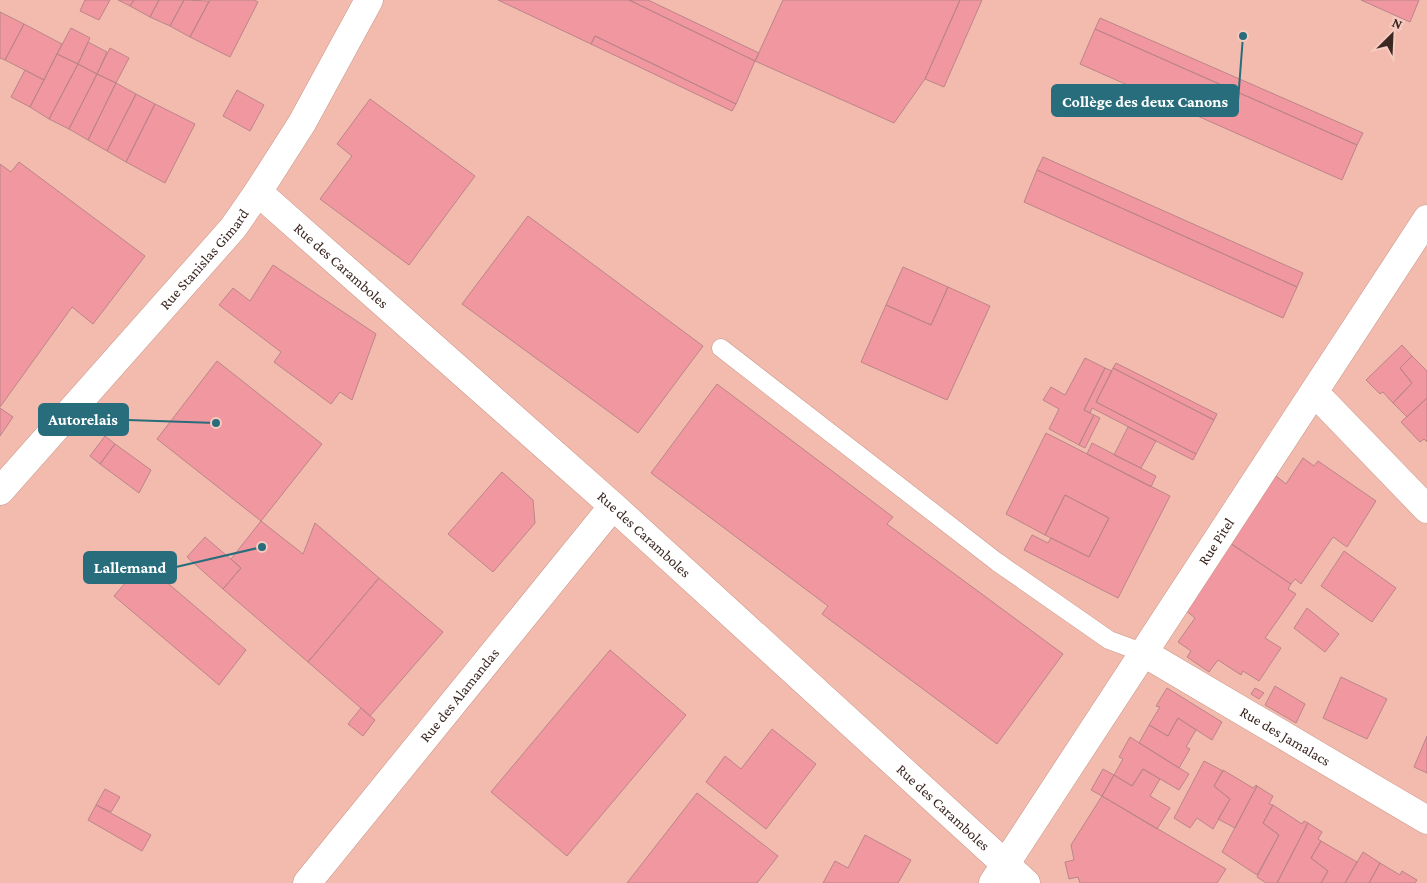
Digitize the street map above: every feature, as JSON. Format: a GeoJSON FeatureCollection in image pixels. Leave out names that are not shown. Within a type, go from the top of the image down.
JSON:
{"type":"FeatureCollection","features":[{"type":"Feature","properties":{"kind":"street","name":"Rue Stanislas Gimard"},"geometry":{"type":"LineString","coordinates":[[0,491],[233,228],[302,123],[369,0]]}},
{"type":"Feature","properties":{"kind":"street","name":"Rue des Caramboles"},"geometry":{"type":"LineString","coordinates":[[258,192],[613,506],[1000,874],[1026,883]]}},
{"type":"Feature","properties":{"kind":"street","name":"Rue Pitel"},"geometry":{"type":"LineString","coordinates":[[1000,874],[1427,219]]}},
{"type":"Feature","properties":{"kind":"street"},"geometry":{"type":"LineString","coordinates":[[1314,392],[1427,509]]}},
{"type":"Feature","properties":{"kind":"street","name":"Rue des Alamandas"},"geometry":{"type":"LineString","coordinates":[[307,883],[613,506]]}},
{"type":"Feature","properties":{"kind":"street","name":"Rue des Jamalacs"},"geometry":{"type":"LineString","coordinates":[[1144,653],[1427,820]]}},
{"type":"Feature","properties":{"kind":"lane"},"geometry":{"type":"LineString","coordinates":[[721,348],[997,562],[1109,640],[1144,653]]}},
{"type":"Feature","properties":{"kind":"building"},"geometry":{"type":"Polygon","coordinates":[[[85,0],[110,0],[99,20],[80,11],[85,0]]]}},
{"type":"Feature","properties":{"kind":"building"},"geometry":{"type":"Polygon","coordinates":[[[118,0],[134,0],[130,6],[118,0]]]}},
{"type":"Feature","properties":{"kind":"building"},"geometry":{"type":"Polygon","coordinates":[[[134,0],[159,0],[150,17],[130,6],[134,0]]]}},
{"type":"Feature","properties":{"kind":"building"},"geometry":{"type":"Polygon","coordinates":[[[159,0],[184,0],[170,26],[150,17],[159,0]]]}},
{"type":"Feature","properties":{"kind":"building"},"geometry":{"type":"Polygon","coordinates":[[[184,0],[209,1],[190,37],[170,26],[184,0]]]}},
{"type":"Feature","properties":{"kind":"building"},"geometry":{"type":"Polygon","coordinates":[[[210,0],[254,0],[258,2],[230,57],[190,37],[210,0]]]}},
{"type":"Feature","properties":{"kind":"building"},"geometry":{"type":"Polygon","coordinates":[[[498,0],[629,0],[755,61],[736,104],[595,36],[591,44],[498,0]]]}},
{"type":"Feature","properties":{"kind":"building"},"geometry":{"type":"Polygon","coordinates":[[[629,0],[648,0],[759,53],[755,61],[629,0]]]}},
{"type":"Feature","properties":{"kind":"building"},"geometry":{"type":"Polygon","coordinates":[[[783,0],[960,0],[925,79],[894,123],[755,61],[783,0]]]}},
{"type":"Feature","properties":{"kind":"building"},"geometry":{"type":"Polygon","coordinates":[[[960,0],[982,0],[944,87],[925,79],[960,0]]]}},
{"type":"Feature","properties":{"kind":"building"},"geometry":{"type":"Polygon","coordinates":[[[1361,0],[1419,0],[1410,22],[1361,0]]]}},
{"type":"Feature","properties":{"kind":"building"},"geometry":{"type":"Polygon","coordinates":[[[0,12],[24,24],[5,60],[0,58],[0,12]]]}},
{"type":"Feature","properties":{"kind":"building"},"geometry":{"type":"Polygon","coordinates":[[[1100,18],[1363,133],[1357,145],[1095,29],[1100,18]]]}},
{"type":"Feature","properties":{"kind":"building"},"geometry":{"type":"Polygon","coordinates":[[[24,24],[62,44],[44,80],[5,60],[24,24]]]}},
{"type":"Feature","properties":{"kind":"building"},"geometry":{"type":"Polygon","coordinates":[[[71,28],[90,38],[78,64],[57,54],[71,28]]]}},
{"type":"Feature","properties":{"kind":"building"},"geometry":{"type":"Polygon","coordinates":[[[1095,29],[1357,145],[1342,180],[1080,64],[1095,29]]]}},
{"type":"Feature","properties":{"kind":"building"},"geometry":{"type":"Polygon","coordinates":[[[595,36],[736,104],[732,111],[591,44],[595,36]]]}},
{"type":"Feature","properties":{"kind":"building"},"geometry":{"type":"Polygon","coordinates":[[[88,42],[107,52],[97,74],[78,64],[88,42]]]}},
{"type":"Feature","properties":{"kind":"building"},"geometry":{"type":"Polygon","coordinates":[[[110,48],[129,58],[116,83],[97,74],[110,48]]]}},
{"type":"Feature","properties":{"kind":"building"},"geometry":{"type":"Polygon","coordinates":[[[57,54],[78,64],[49,119],[30,107],[57,54]]]}},
{"type":"Feature","properties":{"kind":"building"},"geometry":{"type":"Polygon","coordinates":[[[78,64],[97,74],[69,129],[49,119],[78,64]]]}},
{"type":"Feature","properties":{"kind":"building"},"geometry":{"type":"Polygon","coordinates":[[[25,70],[44,80],[30,107],[11,97],[25,70]]]}},
{"type":"Feature","properties":{"kind":"building"},"geometry":{"type":"Polygon","coordinates":[[[97,74],[116,83],[88,140],[69,129],[97,74]]]}},
{"type":"Feature","properties":{"kind":"building"},"geometry":{"type":"Polygon","coordinates":[[[116,83],[136,94],[107,151],[88,140],[116,83]]]}},
{"type":"Feature","properties":{"kind":"building"},"geometry":{"type":"Polygon","coordinates":[[[237,90],[264,105],[250,131],[223,116],[237,90]]]}},
{"type":"Feature","properties":{"kind":"building"},"geometry":{"type":"Polygon","coordinates":[[[136,94],[155,104],[126,162],[107,151],[136,94]]]}},
{"type":"Feature","properties":{"kind":"building"},"geometry":{"type":"Polygon","coordinates":[[[370,99],[475,176],[409,265],[320,199],[352,156],[337,144],[370,99]]]}},
{"type":"Feature","properties":{"kind":"building"},"geometry":{"type":"Polygon","coordinates":[[[155,104],[195,124],[165,183],[126,162],[155,104]]]}},
{"type":"Feature","properties":{"kind":"building"},"geometry":{"type":"Polygon","coordinates":[[[1043,157],[1303,273],[1297,287],[1037,170],[1043,157]]]}},
{"type":"Feature","properties":{"kind":"building"},"geometry":{"type":"Polygon","coordinates":[[[19,162],[145,256],[93,324],[72,307],[0,407],[0,164],[11,172],[19,162]]]}},
{"type":"Feature","properties":{"kind":"building"},"geometry":{"type":"Polygon","coordinates":[[[1037,170],[1297,287],[1283,318],[1024,202],[1037,170]]]}},
{"type":"Feature","properties":{"kind":"building"},"geometry":{"type":"Polygon","coordinates":[[[528,216],[703,346],[638,433],[462,304],[528,216]]]}},
{"type":"Feature","properties":{"kind":"building"},"geometry":{"type":"Polygon","coordinates":[[[273,265],[376,334],[352,400],[340,392],[331,404],[274,362],[281,352],[219,305],[233,288],[250,301],[273,265]]]}},
{"type":"Feature","properties":{"kind":"building"},"geometry":{"type":"Polygon","coordinates":[[[903,267],[948,287],[931,325],[886,305],[903,267]]]}},
{"type":"Feature","properties":{"kind":"building"},"geometry":{"type":"Polygon","coordinates":[[[948,287],[990,306],[947,400],[861,362],[886,305],[931,325],[948,287]]]}},
{"type":"Feature","properties":{"kind":"building"},"geometry":{"type":"Polygon","coordinates":[[[1402,345],[1412,356],[1400,368],[1412,383],[1393,403],[1383,392],[1380,394],[1366,380],[1402,345]]]}},
{"type":"Feature","properties":{"kind":"building"},"geometry":{"type":"Polygon","coordinates":[[[1412,356],[1427,371],[1427,398],[1407,417],[1393,403],[1412,383],[1400,368],[1412,356]]]}},
{"type":"Feature","properties":{"kind":"building"},"geometry":{"type":"Polygon","coordinates":[[[1085,358],[1105,368],[1084,410],[1094,415],[1079,445],[1049,429],[1059,409],[1043,400],[1051,387],[1065,395],[1085,358]]]}},
{"type":"Feature","properties":{"kind":"building"},"geometry":{"type":"Polygon","coordinates":[[[217,361],[322,444],[261,521],[157,439],[217,361]]]}},
{"type":"Feature","properties":{"kind":"building"},"geometry":{"type":"Polygon","coordinates":[[[1116,363],[1217,414],[1214,420],[1113,368],[1116,363]]]}},
{"type":"Feature","properties":{"kind":"building"},"geometry":{"type":"Polygon","coordinates":[[[1105,368],[1112,371],[1096,402],[1196,454],[1193,460],[1092,408],[1090,413],[1084,410],[1105,368]]]}},
{"type":"Feature","properties":{"kind":"building"},"geometry":{"type":"Polygon","coordinates":[[[1113,368],[1214,420],[1196,454],[1096,402],[1113,368]]]}},
{"type":"Feature","properties":{"kind":"building"},"geometry":{"type":"Polygon","coordinates":[[[717,384],[893,517],[887,524],[1063,654],[997,744],[822,614],[828,606],[651,473],[717,384]]]}},
{"type":"Feature","properties":{"kind":"building"},"geometry":{"type":"Polygon","coordinates":[[[1427,398],[1427,442],[1424,439],[1420,442],[1401,422],[1427,398]]]}},
{"type":"Feature","properties":{"kind":"building"},"geometry":{"type":"Polygon","coordinates":[[[0,408],[13,417],[0,436],[0,408]]]}},
{"type":"Feature","properties":{"kind":"building"},"geometry":{"type":"Polygon","coordinates":[[[1094,415],[1100,418],[1085,448],[1079,445],[1094,415]]]}},
{"type":"Feature","properties":{"kind":"building"},"geometry":{"type":"Polygon","coordinates":[[[1128,427],[1156,441],[1141,468],[1114,455],[1128,427]]]}},
{"type":"Feature","properties":{"kind":"building"},"geometry":{"type":"Polygon","coordinates":[[[1046,433],[1170,496],[1118,598],[1024,550],[1032,535],[1048,543],[1051,538],[1089,557],[1109,518],[1065,495],[1045,535],[1006,514],[1046,433]]]}},
{"type":"Feature","properties":{"kind":"building"},"geometry":{"type":"Polygon","coordinates":[[[105,436],[115,444],[100,464],[90,456],[105,436]]]}},
{"type":"Feature","properties":{"kind":"building"},"geometry":{"type":"Polygon","coordinates":[[[1092,443],[1156,476],[1151,487],[1087,454],[1092,443]]]}},
{"type":"Feature","properties":{"kind":"building"},"geometry":{"type":"Polygon","coordinates":[[[115,444],[151,470],[139,493],[100,464],[115,444]]]}},
{"type":"Feature","properties":{"kind":"building"},"geometry":{"type":"Polygon","coordinates":[[[1303,458],[1314,466],[1318,461],[1376,501],[1347,547],[1333,537],[1301,584],[1295,579],[1291,584],[1230,543],[1276,476],[1286,484],[1303,458]]]}},
{"type":"Feature","properties":{"kind":"building"},"geometry":{"type":"Polygon","coordinates":[[[502,472],[533,500],[535,523],[493,572],[448,534],[502,472]]]}},
{"type":"Feature","properties":{"kind":"building"},"geometry":{"type":"Polygon","coordinates":[[[1065,495],[1109,518],[1089,557],[1045,535],[1065,495]]]}},
{"type":"Feature","properties":{"kind":"building"},"geometry":{"type":"Polygon","coordinates":[[[261,521],[303,554],[315,523],[379,578],[308,662],[223,589],[241,568],[231,559],[261,521]]]}},
{"type":"Feature","properties":{"kind":"building"},"geometry":{"type":"Polygon","coordinates":[[[205,537],[241,568],[223,589],[187,557],[205,537]]]}},
{"type":"Feature","properties":{"kind":"building"},"geometry":{"type":"Polygon","coordinates":[[[1230,543],[1291,584],[1288,589],[1296,594],[1265,638],[1281,648],[1259,681],[1243,671],[1241,675],[1218,660],[1209,672],[1187,657],[1191,651],[1178,642],[1195,618],[1184,609],[1230,543]]]}},
{"type":"Feature","properties":{"kind":"building"},"geometry":{"type":"Polygon","coordinates":[[[1344,551],[1396,588],[1372,622],[1321,586],[1344,551]]]}},
{"type":"Feature","properties":{"kind":"building"},"geometry":{"type":"Polygon","coordinates":[[[143,562],[246,650],[219,685],[114,596],[143,562]]]}},
{"type":"Feature","properties":{"kind":"building"},"geometry":{"type":"Polygon","coordinates":[[[379,578],[443,632],[370,716],[308,662],[379,578]]]}},
{"type":"Feature","properties":{"kind":"building"},"geometry":{"type":"Polygon","coordinates":[[[1307,608],[1339,634],[1325,652],[1294,628],[1307,608]]]}},
{"type":"Feature","properties":{"kind":"building"},"geometry":{"type":"Polygon","coordinates":[[[610,650],[686,715],[567,856],[491,792],[610,650]]]}},
{"type":"Feature","properties":{"kind":"building"},"geometry":{"type":"Polygon","coordinates":[[[1341,677],[1387,699],[1367,739],[1323,718],[1341,677]]]}},
{"type":"Feature","properties":{"kind":"building"},"geometry":{"type":"Polygon","coordinates":[[[1275,686],[1305,704],[1296,723],[1265,705],[1275,686]]]}},
{"type":"Feature","properties":{"kind":"building"},"geometry":{"type":"Polygon","coordinates":[[[1167,688],[1222,722],[1212,740],[1178,718],[1168,736],[1149,725],[1160,707],[1156,706],[1167,688]]]}},
{"type":"Feature","properties":{"kind":"building"},"geometry":{"type":"Polygon","coordinates":[[[1255,688],[1264,693],[1259,699],[1251,694],[1255,688]]]}},
{"type":"Feature","properties":{"kind":"building"},"geometry":{"type":"Polygon","coordinates":[[[361,708],[375,720],[363,736],[348,724],[361,708]]]}},
{"type":"Feature","properties":{"kind":"building"},"geometry":{"type":"Polygon","coordinates":[[[1178,718],[1196,730],[1186,747],[1190,749],[1179,768],[1139,743],[1149,725],[1168,736],[1178,718]]]}},
{"type":"Feature","properties":{"kind":"building"},"geometry":{"type":"Polygon","coordinates":[[[772,729],[816,764],[766,829],[706,782],[725,756],[741,769],[772,729]]]}},
{"type":"Feature","properties":{"kind":"building"},"geometry":{"type":"Polygon","coordinates":[[[1427,736],[1427,773],[1414,767],[1427,736]]]}},
{"type":"Feature","properties":{"kind":"building"},"geometry":{"type":"Polygon","coordinates":[[[1130,737],[1189,774],[1179,790],[1143,769],[1132,786],[1114,775],[1123,759],[1119,757],[1130,737]]]}},
{"type":"Feature","properties":{"kind":"building"},"geometry":{"type":"Polygon","coordinates":[[[1204,761],[1223,771],[1214,786],[1230,799],[1213,829],[1197,818],[1190,828],[1174,818],[1204,761]]]}},
{"type":"Feature","properties":{"kind":"building"},"geometry":{"type":"Polygon","coordinates":[[[1103,769],[1114,775],[1102,796],[1091,790],[1103,769]]]}},
{"type":"Feature","properties":{"kind":"building"},"geometry":{"type":"Polygon","coordinates":[[[1143,769],[1160,779],[1150,796],[1170,808],[1157,829],[1102,796],[1114,775],[1132,786],[1143,769]]]}},
{"type":"Feature","properties":{"kind":"building"},"geometry":{"type":"Polygon","coordinates":[[[1223,770],[1253,788],[1257,786],[1235,828],[1218,819],[1230,799],[1214,786],[1223,770]]]}},
{"type":"Feature","properties":{"kind":"building"},"geometry":{"type":"Polygon","coordinates":[[[1257,786],[1273,796],[1269,804],[1273,805],[1263,823],[1279,835],[1257,875],[1222,852],[1257,786]]]}},
{"type":"Feature","properties":{"kind":"building"},"geometry":{"type":"Polygon","coordinates":[[[105,789],[120,797],[111,812],[96,805],[105,789]]]}},
{"type":"Feature","properties":{"kind":"building"},"geometry":{"type":"Polygon","coordinates":[[[697,793],[778,856],[757,883],[627,883],[697,793]]]}},
{"type":"Feature","properties":{"kind":"building"},"geometry":{"type":"Polygon","coordinates":[[[1102,796],[1226,869],[1217,883],[1080,883],[1078,877],[1069,879],[1065,862],[1074,860],[1071,845],[1102,796]]]}},
{"type":"Feature","properties":{"kind":"building"},"geometry":{"type":"Polygon","coordinates":[[[96,805],[151,835],[142,851],[88,820],[96,805]]]}},
{"type":"Feature","properties":{"kind":"building"},"geometry":{"type":"Polygon","coordinates":[[[1273,805],[1302,824],[1304,821],[1308,823],[1277,883],[1266,883],[1257,877],[1279,835],[1263,823],[1273,805]]]}},
{"type":"Feature","properties":{"kind":"building"},"geometry":{"type":"Polygon","coordinates":[[[1308,823],[1322,832],[1318,839],[1321,841],[1311,858],[1328,871],[1321,883],[1277,883],[1308,823]]]}},
{"type":"Feature","properties":{"kind":"building"},"geometry":{"type":"Polygon","coordinates":[[[865,835],[911,860],[898,883],[823,883],[835,861],[848,868],[865,835]]]}},
{"type":"Feature","properties":{"kind":"building"},"geometry":{"type":"Polygon","coordinates":[[[1321,841],[1357,862],[1345,883],[1321,883],[1328,871],[1311,858],[1321,841]]]}},
{"type":"Feature","properties":{"kind":"building"},"geometry":{"type":"Polygon","coordinates":[[[1363,852],[1380,863],[1369,883],[1345,883],[1363,852]]]}},
{"type":"Feature","properties":{"kind":"building"},"geometry":{"type":"Polygon","coordinates":[[[1380,863],[1400,875],[1402,871],[1417,880],[1415,883],[1369,883],[1380,863]]]}},
{"type":"Feature","properties":{"kind":"place","name":"Collège des deux Canons"},"geometry":{"type":"Point","coordinates":[1243,36]}},
{"type":"Feature","properties":{"kind":"place","name":"Autorelais"},"geometry":{"type":"Point","coordinates":[216,423]}},
{"type":"Feature","properties":{"kind":"place","name":"Lallemand"},"geometry":{"type":"Point","coordinates":[262,547]}}]}
